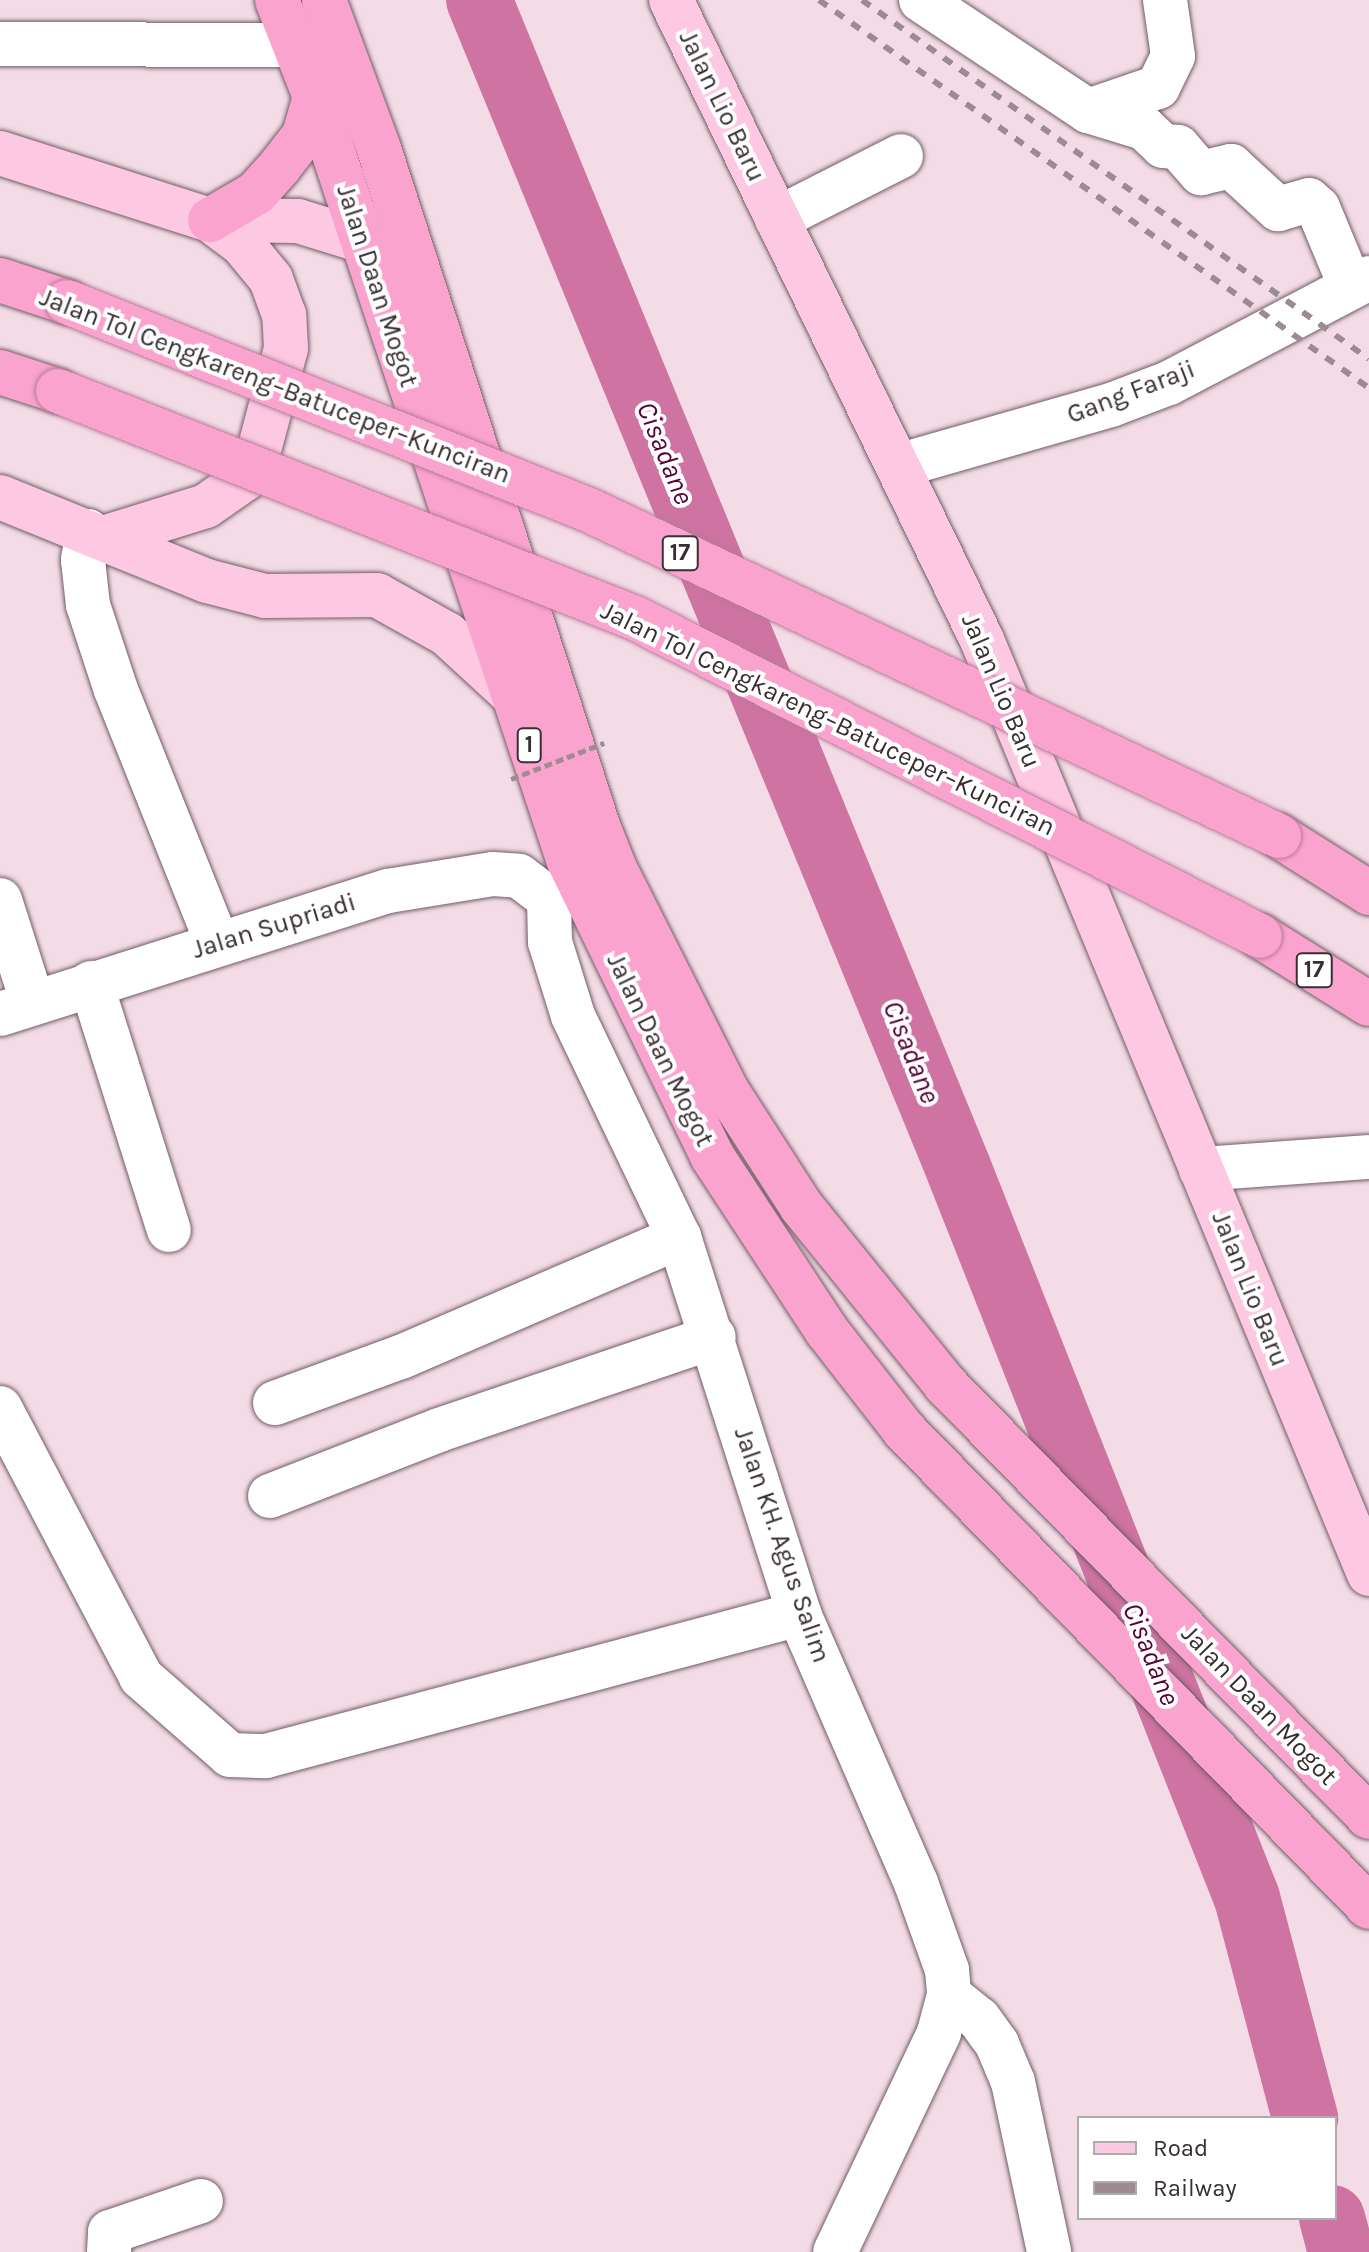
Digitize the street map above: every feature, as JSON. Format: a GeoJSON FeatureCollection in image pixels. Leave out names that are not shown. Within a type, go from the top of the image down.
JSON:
{"type":"FeatureCollection","features":[{"type":"Feature","properties":{"kind":"highway","name":"Jalan Daan Mogot"},"geometry":{"type":"LineString","coordinates":[[277,0],[315,97],[510,692],[582,886],[712,1156],[827,1331],[904,1430],[1369,1907]]}},
{"type":"Feature","properties":{"kind":"highway","name":"Jalan Daan Mogot"},"geometry":{"type":"LineString","coordinates":[[324,0],[379,149],[582,886],[735,1104],[801,1206],[945,1384],[1367,1815]]}},
{"type":"Feature","properties":{"kind":"highway"},"geometry":{"type":"LineString","coordinates":[[210,220],[256,193],[280,166],[304,135],[315,97]]}},
{"type":"Feature","properties":{"kind":"highway","name":"Jalan Tol Cengkareng–Batuceper–Kunciran"},"geometry":{"type":"LineString","coordinates":[[0,280],[67,302],[591,511],[1279,836],[1369,893]]}},
{"type":"Feature","properties":{"kind":"highway","name":"Jalan Tol Cengkareng–Batuceper–Kunciran"},"geometry":{"type":"LineString","coordinates":[[0,372],[58,391],[635,618],[1260,936],[1369,1004]]}},
{"type":"Feature","properties":{"kind":"main road","name":"Jalan Lio Baru"},"geometry":{"type":"LineString","coordinates":[[671,0],[982,640],[1369,1574]]}},
{"type":"Feature","properties":{"kind":"main road"},"geometry":{"type":"LineString","coordinates":[[0,153],[210,220],[298,221],[363,241]]}},
{"type":"Feature","properties":{"kind":"main road"},"geometry":{"type":"LineString","coordinates":[[92,543],[206,506],[246,478],[257,458],[286,348],[284,315],[271,279],[242,244],[210,220]]}},
{"type":"Feature","properties":{"kind":"main road"},"geometry":{"type":"LineString","coordinates":[[0,497],[92,543],[207,581],[265,596],[377,595],[447,634],[510,692]]}},
{"type":"Feature","properties":{"kind":"street"},"geometry":{"type":"LineString","coordinates":[[921,0],[967,15],[1088,111],[1144,128],[1163,146],[1178,147],[1201,173],[1231,166],[1271,206],[1309,200],[1318,208],[1359,282]]}},
{"type":"Feature","properties":{"kind":"street"},"geometry":{"type":"LineString","coordinates":[[1088,111],[1158,87],[1173,56],[1165,0]]}},
{"type":"Feature","properties":{"kind":"street"},"geometry":{"type":"LineString","coordinates":[[0,44],[295,45]]}},
{"type":"Feature","properties":{"kind":"street"},"geometry":{"type":"LineString","coordinates":[[777,219],[901,156]]}},
{"type":"Feature","properties":{"kind":"street","name":"Gang Faraji"},"geometry":{"type":"LineString","coordinates":[[898,466],[1111,405],[1169,383],[1293,321],[1359,282]]}},
{"type":"Feature","properties":{"kind":"street"},"geometry":{"type":"LineString","coordinates":[[92,543],[88,605],[116,690],[217,943]]}},
{"type":"Feature","properties":{"kind":"street","name":"Jalan Supriadi"},"geometry":{"type":"LineString","coordinates":[[16,1008],[388,891],[493,874],[582,886]]}},
{"type":"Feature","properties":{"kind":"street","name":"Jalan KH. Agus Salim"},"geometry":{"type":"LineString","coordinates":[[582,886],[550,942],[573,1016],[679,1237],[714,1337],[799,1614],[916,1883],[947,1970],[949,1995],[939,2033],[835,2252]]}},
{"type":"Feature","properties":{"kind":"street"},"geometry":{"type":"LineString","coordinates":[[0,900],[16,1008]]}},
{"type":"Feature","properties":{"kind":"street"},"geometry":{"type":"LineString","coordinates":[[91,983],[169,1230]]}},
{"type":"Feature","properties":{"kind":"street"},"geometry":{"type":"LineString","coordinates":[[1201,1169],[1369,1157]]}},
{"type":"Feature","properties":{"kind":"street"},"geometry":{"type":"LineString","coordinates":[[275,1403],[401,1357],[679,1237]]}},
{"type":"Feature","properties":{"kind":"street"},"geometry":{"type":"LineString","coordinates":[[270,1496],[439,1430],[714,1337]]}},
{"type":"Feature","properties":{"kind":"street"},"geometry":{"type":"LineString","coordinates":[[0,1408],[141,1677],[230,1755],[266,1756],[799,1614]]}},
{"type":"Feature","properties":{"kind":"street"},"geometry":{"type":"LineString","coordinates":[[949,1995],[979,2019],[997,2044],[1013,2082],[1049,2252]]}},
{"type":"Feature","properties":{"kind":"street"},"geometry":{"type":"LineString","coordinates":[[109,2252],[110,2232],[201,2201]]}},
{"type":"Feature","properties":{"kind":"path"},"geometry":{"type":"LineString","coordinates":[[511,779],[604,743]]}},
{"type":"Feature","properties":{"kind":"waterway","name":"Cisadane"},"geometry":{"type":"LineString","coordinates":[[479,0],[959,1170],[1247,1898],[1304,2116]]}},
{"type":"Feature","properties":{"kind":"waterway","name":"Cisadane"},"geometry":{"type":"LineString","coordinates":[[1333,2220],[1341,2252]]}},
{"type":"Feature","properties":{"kind":"railway"},"geometry":{"type":"LineString","coordinates":[[819,0],[1369,388]]}},
{"type":"Feature","properties":{"kind":"railway"},"geometry":{"type":"LineString","coordinates":[[862,0],[1369,359]]}}]}
